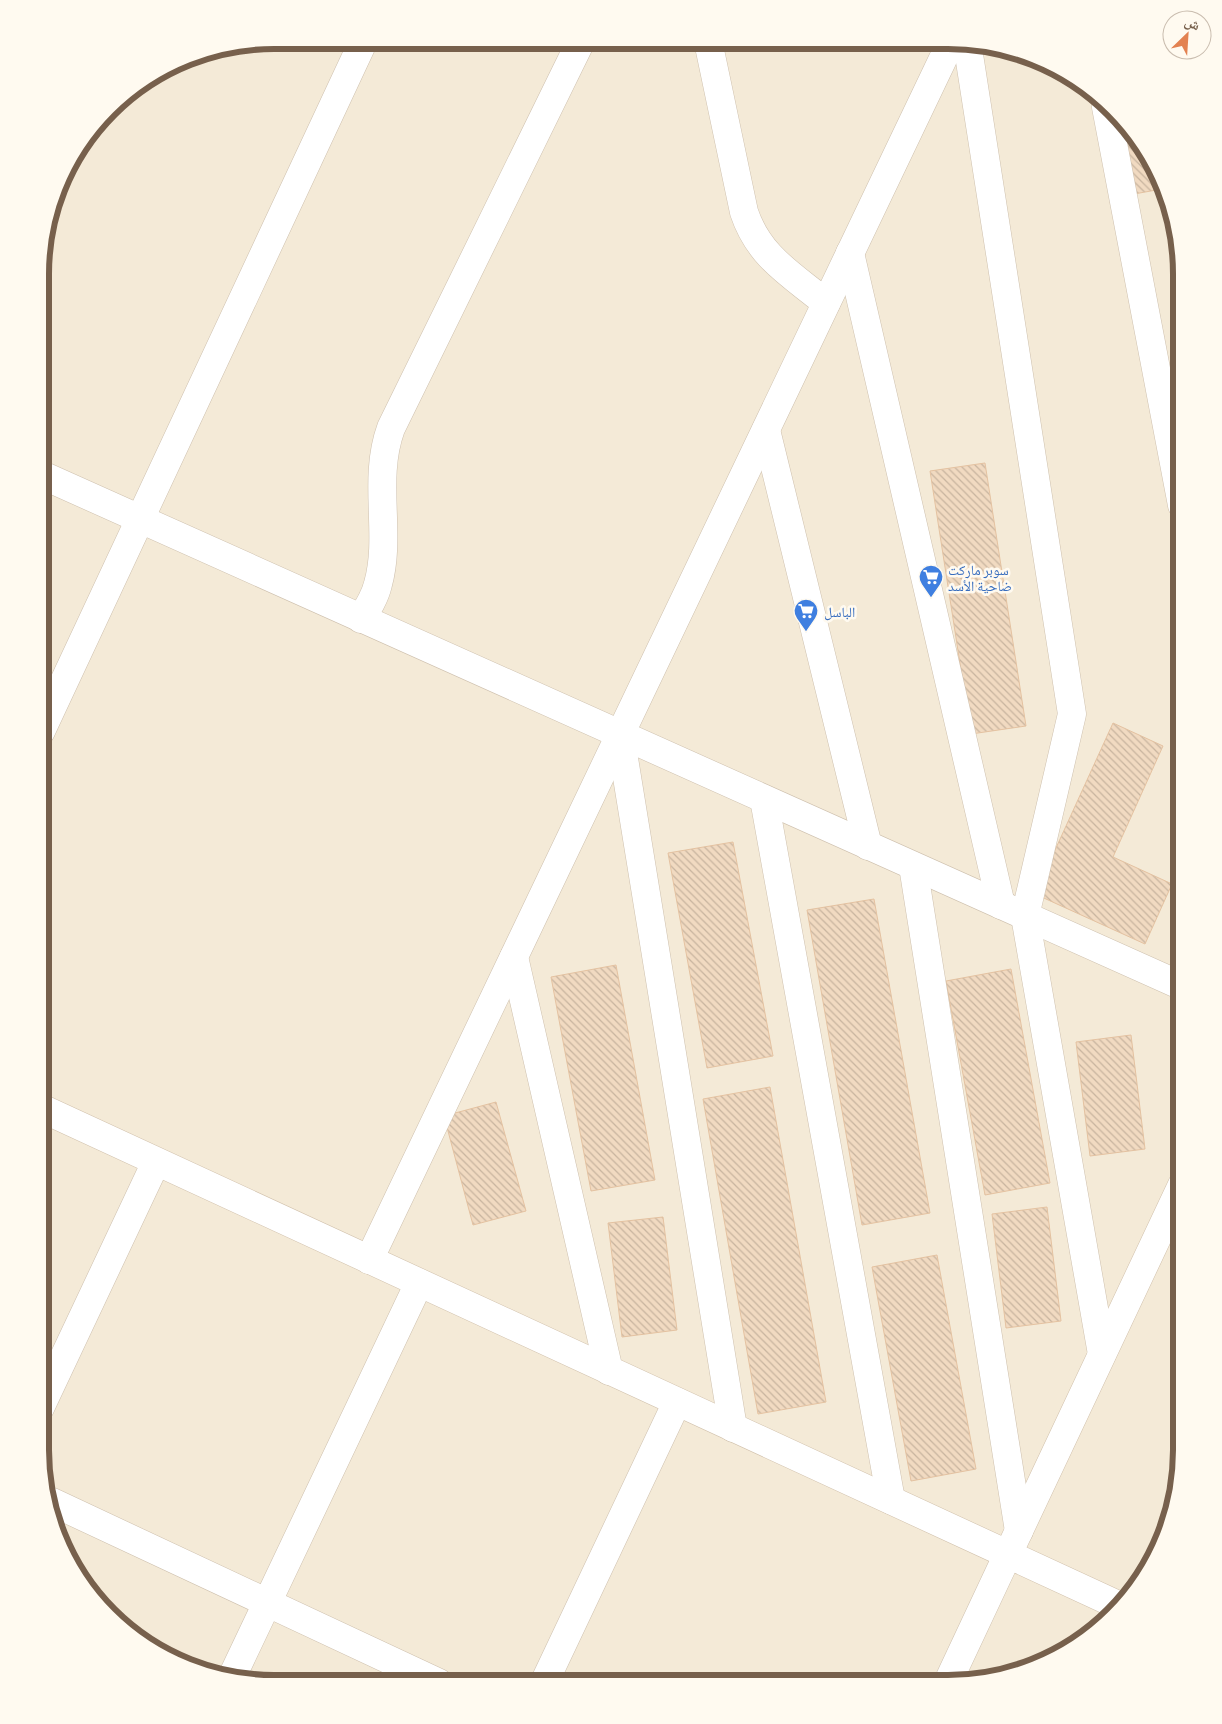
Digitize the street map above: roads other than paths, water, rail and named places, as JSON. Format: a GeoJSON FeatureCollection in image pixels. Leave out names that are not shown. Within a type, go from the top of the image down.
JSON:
{"type":"FeatureCollection","features":[{"type":"Feature","properties":{"kind":"street"},"geometry":{"type":"LineString","coordinates":[[49,714],[360,49]]}},
{"type":"Feature","properties":{"kind":"street"},"geometry":{"type":"LineString","coordinates":[[361,619],[371,603],[378,586],[382,567],[382,463],[384,445],[390,428],[577,49]]}},
{"type":"Feature","properties":{"kind":"street"},"geometry":{"type":"LineString","coordinates":[[710,49],[749,228],[768,256],[826,303]]}},
{"type":"Feature","properties":{"kind":"street"},"geometry":{"type":"LineString","coordinates":[[369,1260],[948,49]]}},
{"type":"Feature","properties":{"kind":"street"},"geometry":{"type":"LineString","coordinates":[[967,50],[1072,714],[1025,916],[1102,1354]]}},
{"type":"Feature","properties":{"kind":"street"},"geometry":{"type":"LineString","coordinates":[[1108,116],[1173,458]]}},
{"type":"Feature","properties":{"kind":"street"},"geometry":{"type":"LineString","coordinates":[[850,253],[1001,905]]}},
{"type":"Feature","properties":{"kind":"street"},"geometry":{"type":"LineString","coordinates":[[766,430],[868,846]]}},
{"type":"Feature","properties":{"kind":"street"},"geometry":{"type":"LineString","coordinates":[[49,478],[1173,982]]}},
{"type":"Feature","properties":{"kind":"street"},"geometry":{"type":"LineString","coordinates":[[620,734],[733,1428]]}},
{"type":"Feature","properties":{"kind":"street"},"geometry":{"type":"LineString","coordinates":[[764,799],[891,1500]]}},
{"type":"Feature","properties":{"kind":"street"},"geometry":{"type":"LineString","coordinates":[[913,866],[1013,1543]]}},
{"type":"Feature","properties":{"kind":"street"},"geometry":{"type":"LineString","coordinates":[[514,957],[609,1370]]}},
{"type":"Feature","properties":{"kind":"street"},"geometry":{"type":"LineString","coordinates":[[49,1112],[891,1500],[1013,1543],[1114,1602]]}},
{"type":"Feature","properties":{"kind":"street"},"geometry":{"type":"LineString","coordinates":[[49,1389],[156,1162]]}},
{"type":"Feature","properties":{"kind":"street"},"geometry":{"type":"LineString","coordinates":[[951,1675],[1173,1204]]}},
{"type":"Feature","properties":{"kind":"street"},"geometry":{"type":"LineString","coordinates":[[234,1672],[419,1283]]}},
{"type":"Feature","properties":{"kind":"street"},"geometry":{"type":"LineString","coordinates":[[548,1675],[677,1402]]}},
{"type":"Feature","properties":{"kind":"street"},"geometry":{"type":"LineString","coordinates":[[55,1503],[422,1675]]}},
{"type":"Feature","properties":{"kind":"place","name":"سوبر ماركت ضاحية الأسد"},"geometry":{"type":"Point","coordinates":[931,598]}},
{"type":"Feature","properties":{"kind":"place","name":"الباسل"},"geometry":{"type":"Point","coordinates":[806,632]}}]}
